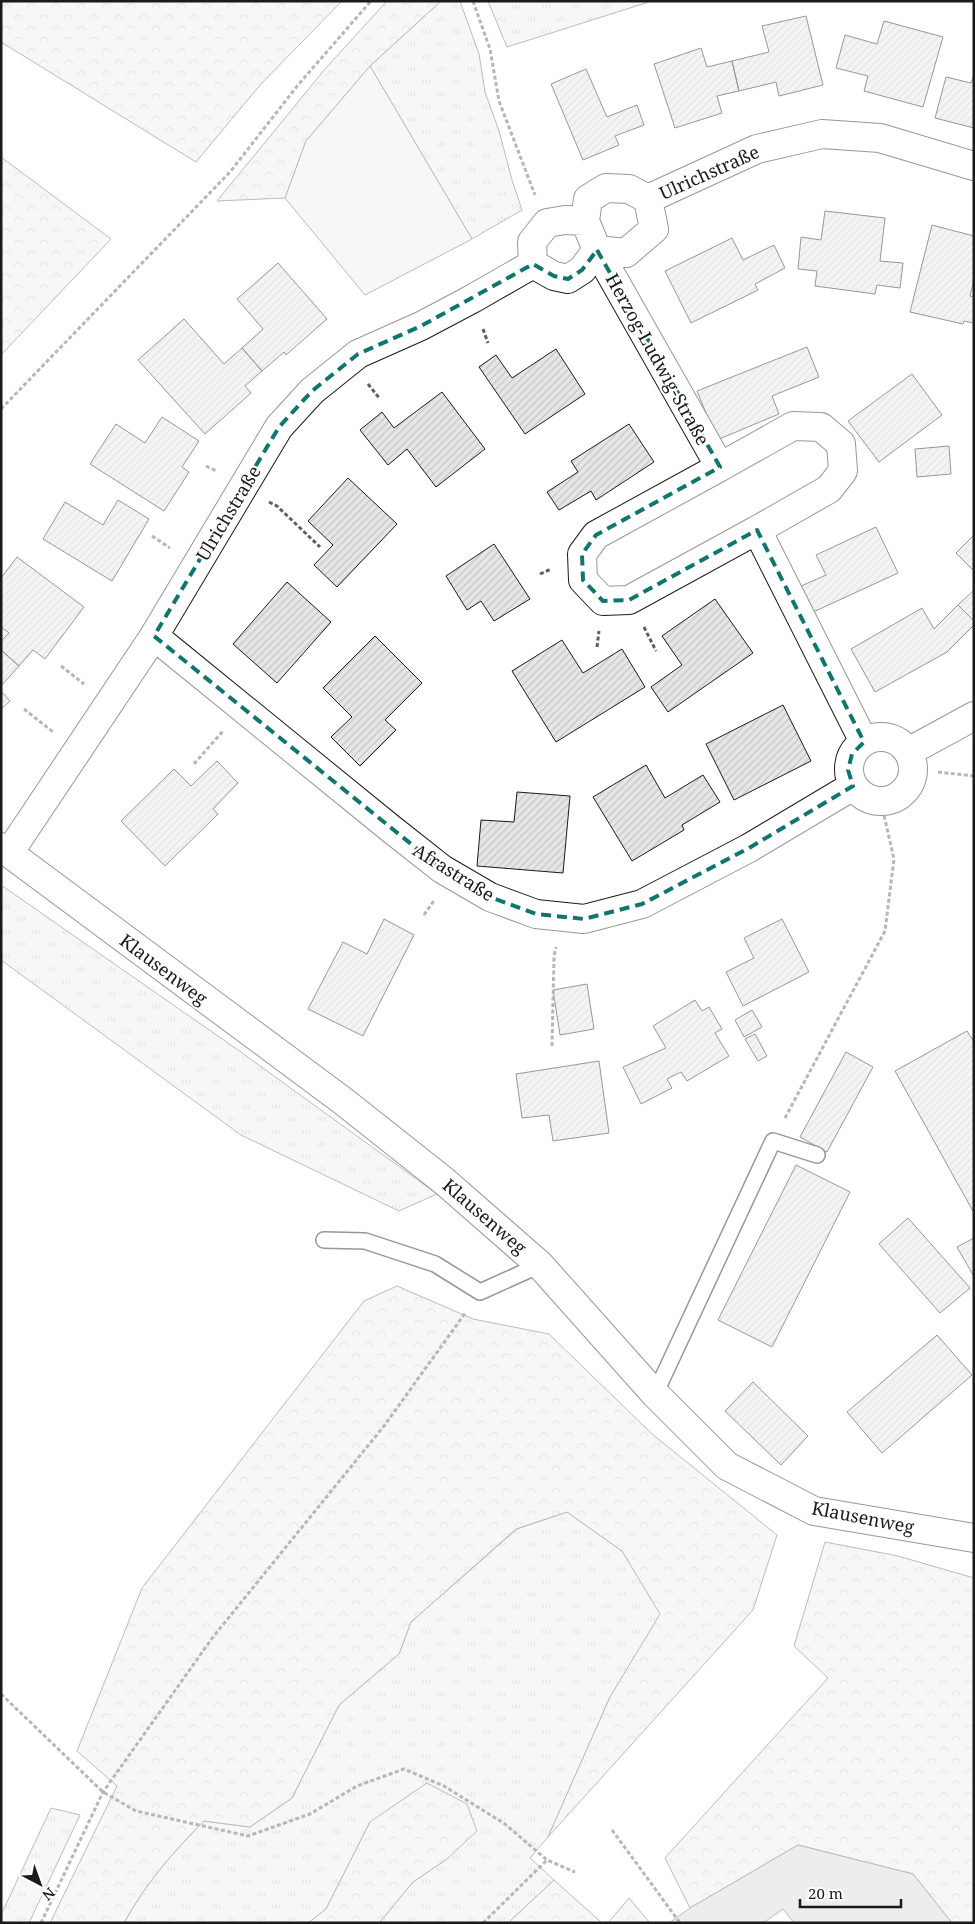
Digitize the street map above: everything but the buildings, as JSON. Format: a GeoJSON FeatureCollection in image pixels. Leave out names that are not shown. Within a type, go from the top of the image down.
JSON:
{"type":"FeatureCollection","features":[{"type":"Feature","properties":{"kind":"street","name":"Ulrichstraße"},"geometry":{"type":"LineString","coordinates":[[648,200],[757,149],[822,134],[880,138],[974,166]]}},
{"type":"Feature","properties":{"kind":"street","name":"Ulrichstraße"},"geometry":{"type":"LineString","coordinates":[[585,221],[588,199],[606,188],[629,189],[648,200],[654,229],[626,253],[597,250]]}},
{"type":"Feature","properties":{"kind":"street"},"geometry":{"type":"LineString","coordinates":[[565,220],[585,221],[597,250],[582,270],[568,279],[554,276],[533,264],[532,242],[547,223],[565,220]]}},
{"type":"Feature","properties":{"kind":"street","name":"Herzog-Ludwig-Straße"},"geometry":{"type":"LineString","coordinates":[[597,250],[720,467]]}},
{"type":"Feature","properties":{"kind":"street","name":"Ulrichstraße"},"geometry":{"type":"LineString","coordinates":[[5,850],[154,636],[279,427],[312,390],[358,354],[421,326],[472,300],[533,264]]}},
{"type":"Feature","properties":{"kind":"street"},"geometry":{"type":"LineString","coordinates":[[793,426],[821,427],[841,444],[843,471],[829,489],[757,530],[629,600],[603,601],[583,580],[582,554],[596,535],[793,426]]}},
{"type":"Feature","properties":{"kind":"street"},"geometry":{"type":"LineString","coordinates":[[757,530],[864,742]]}},
{"type":"Feature","properties":{"kind":"street","name":"Afrastraße"},"geometry":{"type":"LineString","coordinates":[[154,636],[442,869],[490,897],[536,914],[584,919],[642,904],[749,848],[853,786]]}},
{"type":"Feature","properties":{"kind":"street"},"geometry":{"type":"LineString","coordinates":[[911,760],[974,716]]}},
{"type":"Feature","properties":{"kind":"street"},"geometry":{"type":"LineString","coordinates":[[880,737],[896,741],[911,760],[909,784],[898,797],[882,802],[865,798],[853,786],[848,770],[852,754],[864,742],[880,737]]}},
{"type":"Feature","properties":{"kind":"street","name":"Klausenweg"},"geometry":{"type":"LineString","coordinates":[[5,850],[343,1101],[444,1181],[540,1265],[655,1394],[727,1466],[814,1511],[974,1538]]}},
{"type":"Feature","properties":{"kind":"lane"},"geometry":{"type":"LineString","coordinates":[[655,1394],[773,1141],[817,1155]]}},
{"type":"Feature","properties":{"kind":"lane"},"geometry":{"type":"LineString","coordinates":[[324,1240],[365,1240],[435,1264],[480,1292],[540,1265]]}},
{"type":"Feature","properties":{"kind":"path"},"geometry":{"type":"LineString","coordinates":[[1,409],[230,172],[298,85],[371,1]]}},
{"type":"Feature","properties":{"kind":"path"},"geometry":{"type":"LineString","coordinates":[[473,1],[490,49],[499,102],[522,166],[547,223]]}},
{"type":"Feature","properties":{"kind":"path"},"geometry":{"type":"LineString","coordinates":[[194,764],[243,709]]}},
{"type":"Feature","properties":{"kind":"path"},"geometry":{"type":"LineString","coordinates":[[911,760],[974,776]]}},
{"type":"Feature","properties":{"kind":"path"},"geometry":{"type":"LineString","coordinates":[[773,1141],[885,932],[894,859],[882,802]]}},
{"type":"Feature","properties":{"kind":"path"},"geometry":{"type":"LineString","coordinates":[[552,1046],[554,958],[562,916]]}},
{"type":"Feature","properties":{"kind":"path"},"geometry":{"type":"LineString","coordinates":[[40,1923],[102,1792],[213,1637],[384,1426],[480,1292]]}},
{"type":"Feature","properties":{"kind":"path"},"geometry":{"type":"LineString","coordinates":[[1,1694],[102,1792],[136,1811],[248,1836],[310,1814],[357,1786],[404,1769],[444,1786],[505,1824],[547,1860],[574,1872]]}},
{"type":"Feature","properties":{"kind":"path"},"geometry":{"type":"LineString","coordinates":[[612,1830],[680,1923]]}},
{"type":"Feature","properties":{"kind":"path"},"geometry":{"type":"LineString","coordinates":[[483,1923],[547,1860]]}},
{"type":"Feature","properties":{"kind":"highlighted area"},"geometry":{"type":"Polygon","coordinates":[[[597,250],[720,467],[596,535],[582,554],[583,580],[603,601],[629,600],[757,530],[864,742],[852,754],[848,770],[853,786],[749,848],[642,904],[584,919],[536,914],[490,897],[442,869],[154,636],[279,427],[312,391],[358,354],[421,326],[533,264],[554,276],[568,279],[582,270],[597,250]]]}},
{"type":"Feature","properties":{"kind":"green space"},"geometry":{"type":"Polygon","coordinates":[[[1,1],[342,1],[261,84],[196,162],[1,42],[1,1]]]}},
{"type":"Feature","properties":{"kind":"green space"},"geometry":{"type":"Polygon","coordinates":[[[387,1],[441,1],[370,66],[306,141],[285,198],[217,201],[325,69],[387,1]]]}},
{"type":"Feature","properties":{"kind":"green space"},"geometry":{"type":"Polygon","coordinates":[[[441,1],[460,1],[479,54],[485,92],[499,131],[522,210],[472,239],[370,66],[441,1]]]}},
{"type":"Feature","properties":{"kind":"green space"},"geometry":{"type":"Polygon","coordinates":[[[488,1],[652,1],[507,47],[488,1]]]}},
{"type":"Feature","properties":{"kind":"green space"},"geometry":{"type":"Polygon","coordinates":[[[370,66],[472,239],[365,295],[285,198],[306,141],[370,66]]]}},
{"type":"Feature","properties":{"kind":"green space"},"geometry":{"type":"Polygon","coordinates":[[[1,157],[111,239],[1,355],[1,157]]]}},
{"type":"Feature","properties":{"kind":"green space"},"geometry":{"type":"Polygon","coordinates":[[[1,885],[238,1050],[437,1194],[399,1211],[241,1135],[1,960],[1,885]]]}},
{"type":"Feature","properties":{"kind":"green space"},"geometry":{"type":"Polygon","coordinates":[[[397,1286],[473,1319],[549,1334],[652,1434],[777,1535],[753,1610],[548,1837],[610,1697],[660,1614],[622,1551],[567,1512],[516,1529],[411,1622],[399,1654],[339,1705],[292,1798],[250,1827],[204,1821],[160,1869],[124,1923],[50,1923],[117,1786],[77,1751],[142,1588],[364,1301],[397,1286]]]}},
{"type":"Feature","properties":{"kind":"green space"},"geometry":{"type":"Polygon","coordinates":[[[567,1512],[622,1551],[661,1614],[610,1697],[548,1837],[530,1858],[554,1880],[508,1923],[379,1923],[413,1882],[447,1859],[370,1822],[326,1909],[308,1923],[124,1923],[160,1869],[204,1821],[250,1827],[292,1798],[339,1705],[399,1654],[411,1622],[517,1529],[567,1512]]]}},
{"type":"Feature","properties":{"kind":"green space"},"geometry":{"type":"Polygon","coordinates":[[[825,1542],[898,1556],[974,1578],[974,1923],[952,1923],[913,1874],[798,1845],[690,1908],[665,1858],[828,1678],[794,1646],[825,1542]]]}},
{"type":"Feature","properties":{"kind":"green space"},"geometry":{"type":"Polygon","coordinates":[[[427,1783],[467,1804],[477,1831],[447,1859],[413,1882],[379,1923],[308,1923],[326,1909],[370,1822],[427,1783]]]}},
{"type":"Feature","properties":{"kind":"green space"},"geometry":{"type":"Polygon","coordinates":[[[51,1808],[80,1815],[29,1923],[1,1923],[1,1915],[51,1808]]]}},
{"type":"Feature","properties":{"kind":"green space"},"geometry":{"type":"Polygon","coordinates":[[[554,1880],[602,1923],[508,1923],[554,1880]]]}},
{"type":"Feature","properties":{"kind":"green space"},"geometry":{"type":"Polygon","coordinates":[[[629,1898],[650,1923],[608,1923],[629,1898]]]}},
{"type":"Feature","properties":{"kind":"shaded area"},"geometry":{"type":"Polygon","coordinates":[[[798,1845],[913,1874],[952,1923],[794,1923],[783,1909],[763,1923],[669,1923],[690,1908],[798,1845]]]}}]}
